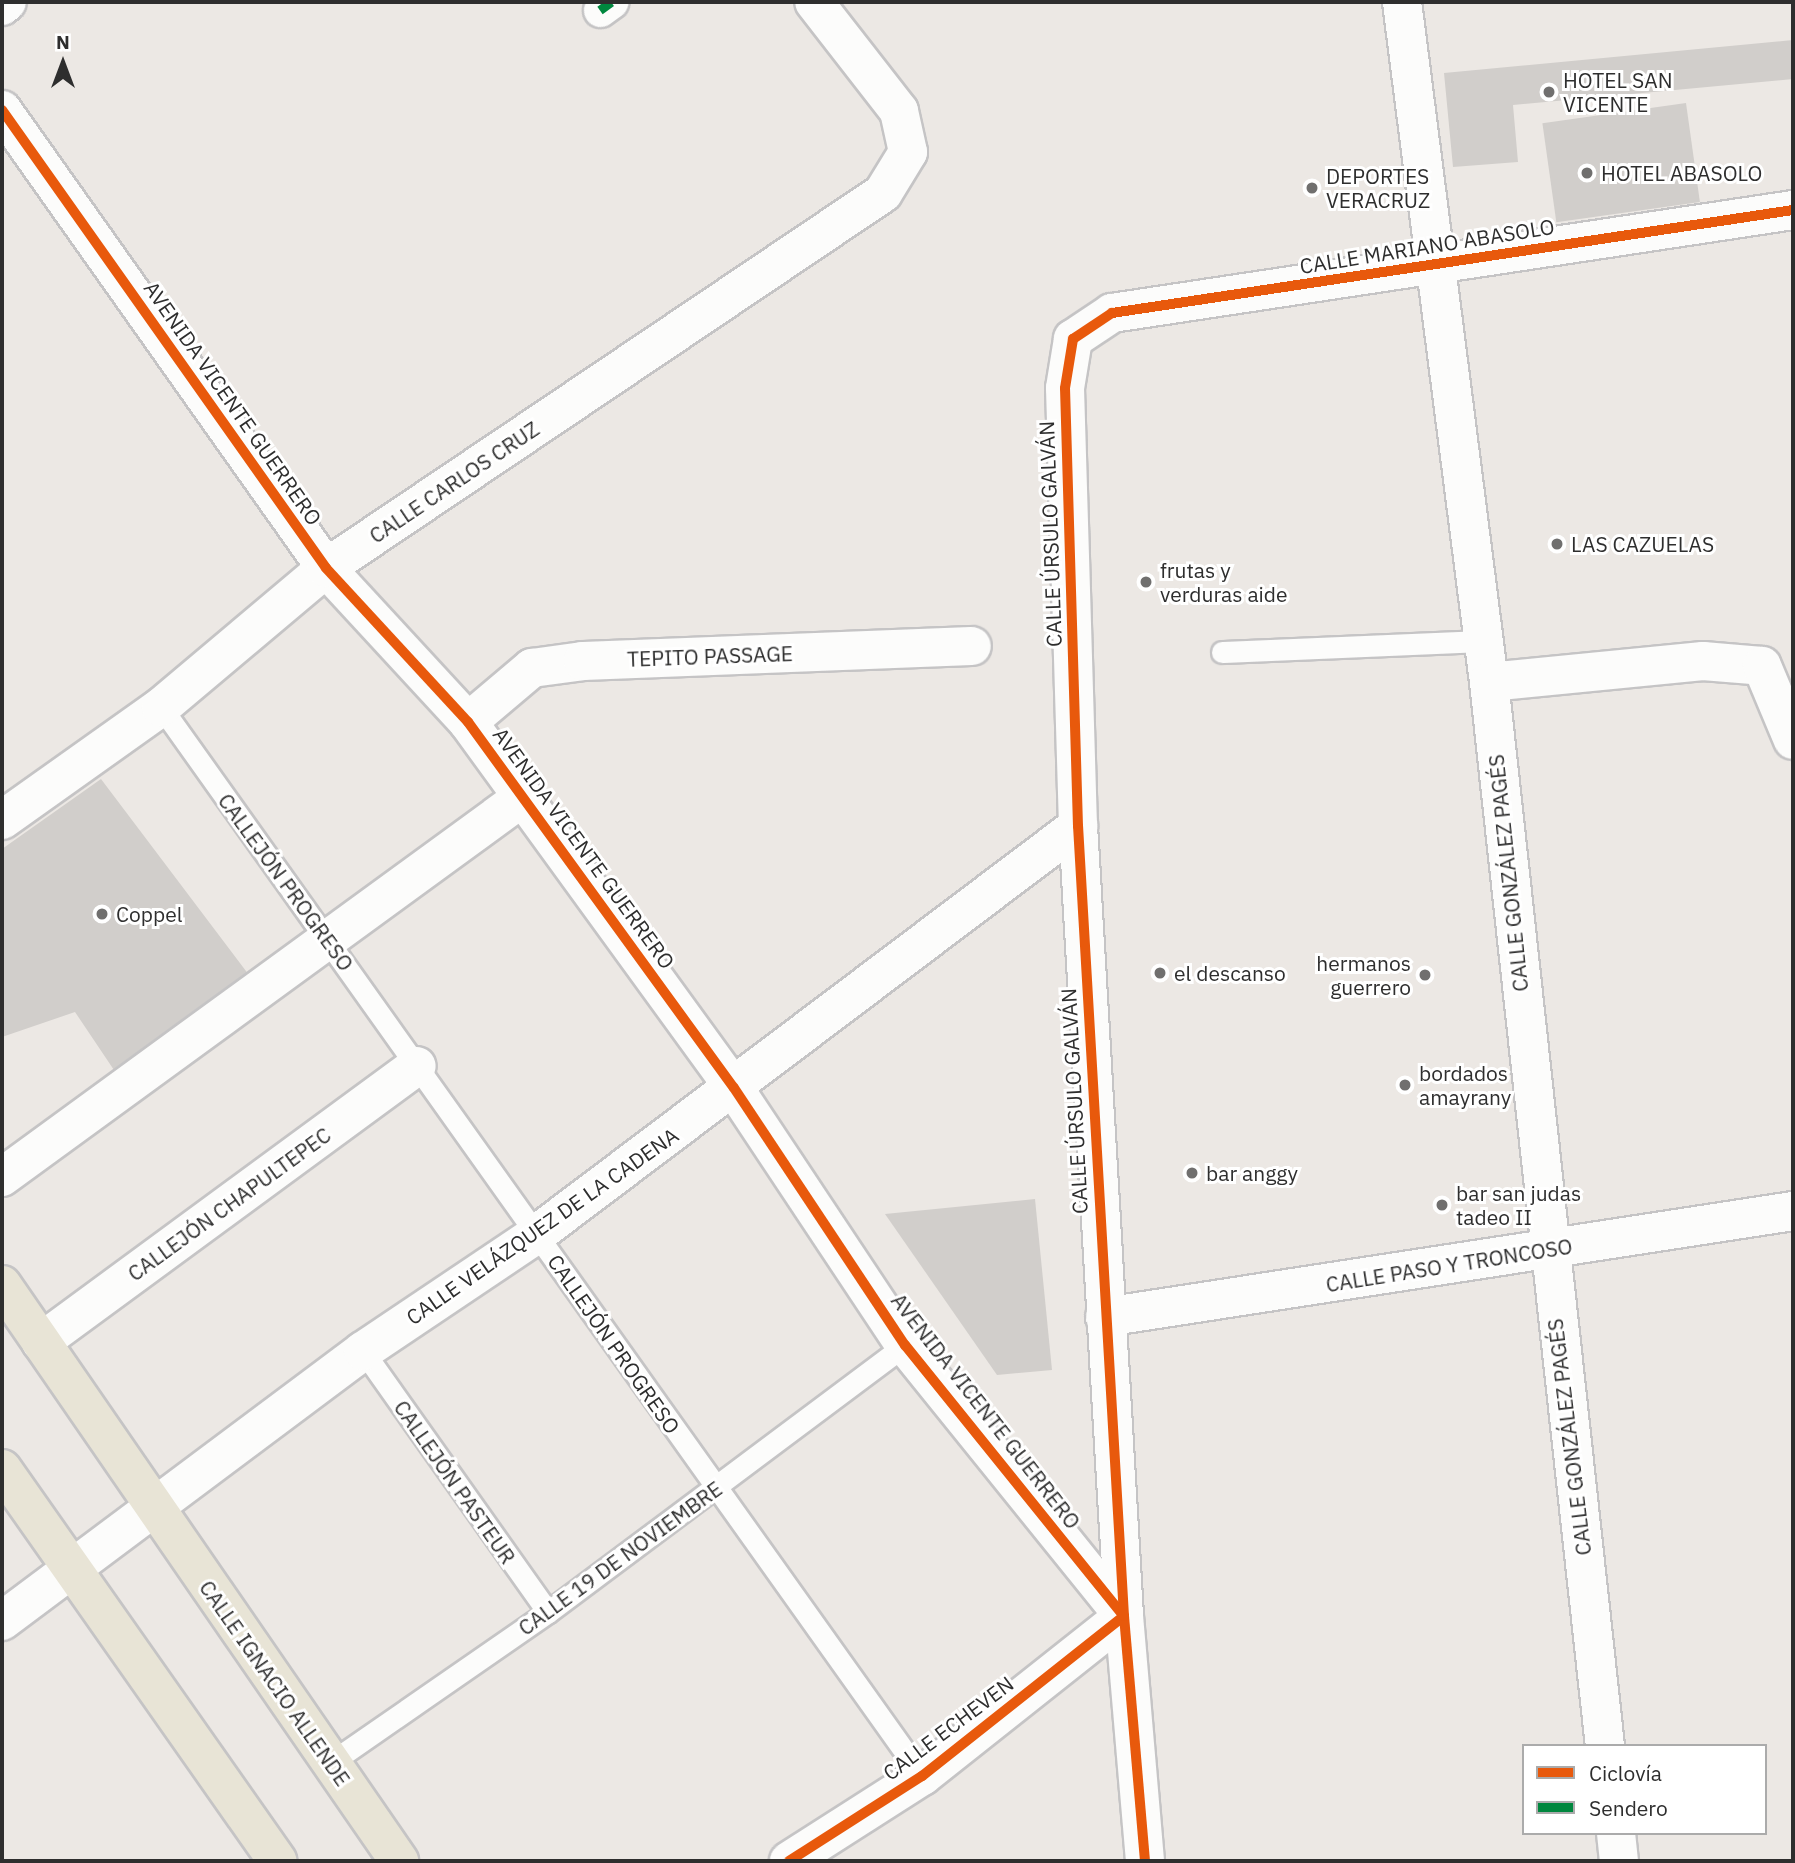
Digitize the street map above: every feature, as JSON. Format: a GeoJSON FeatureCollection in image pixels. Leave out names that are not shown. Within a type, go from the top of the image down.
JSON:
{"type":"FeatureCollection","features":[{"type":"Feature","properties":{"kind":"main road","name":"CALLE IGNACIO ALLENDE"},"geometry":{"type":"LineString","coordinates":[[2,1285],[399,1861]]}},
{"type":"Feature","properties":{"kind":"main road"},"geometry":{"type":"LineString","coordinates":[[2,1469],[277,1861]]}},
{"type":"Feature","properties":{"kind":"street"},"geometry":{"type":"LineString","coordinates":[[2,6],[7,2]]}},
{"type":"Feature","properties":{"kind":"street","name":"CALLE CARLOS CRUZ"},"geometry":{"type":"LineString","coordinates":[[2,820],[161,707],[327,568],[883,193],[908,152],[899,111],[814,2]]}},
{"type":"Feature","properties":{"kind":"street","name":"CALLE GONZÁLEZ PAGÉS"},"geometry":{"type":"LineString","coordinates":[[1402,2],[1489,681],[1547,1250],[1605,1744]]}},
{"type":"Feature","properties":{"kind":"street","name":"AVENIDA VICENTE GUERRERO"},"geometry":{"type":"LineString","coordinates":[[2,110],[327,568],[468,722],[523,797],[734,1088],[905,1345],[1124,1616]]}},
{"type":"Feature","properties":{"kind":"street","name":"CALLE MARIANO ABASOLO"},"geometry":{"type":"LineString","coordinates":[[1073,339],[1112,313],[1793,210]]}},
{"type":"Feature","properties":{"kind":"street","name":"CALLE ÚRSULO GALVÁN"},"geometry":{"type":"LineString","coordinates":[[1073,339],[1065,388],[1079,826],[1105,1317],[1124,1616],[1144,1861]]}},
{"type":"Feature","properties":{"kind":"street","name":"TEPITO PASSAGE"},"geometry":{"type":"LineString","coordinates":[[468,722],[531,668],[544,666],[972,646]]}},
{"type":"Feature","properties":{"kind":"street"},"geometry":{"type":"LineString","coordinates":[[1489,681],[1703,661],[1762,666],[1793,740]]}},
{"type":"Feature","properties":{"kind":"street"},"geometry":{"type":"LineString","coordinates":[[2,1177],[523,797]]}},
{"type":"Feature","properties":{"kind":"street","name":"CALLE VELÁZQUEZ DE LA CADENA"},"geometry":{"type":"LineString","coordinates":[[2,1621],[152,1504],[363,1351],[537,1234],[1079,826]]}},
{"type":"Feature","properties":{"kind":"street","name":"CALLEJÓN CHAPULTEPEC"},"geometry":{"type":"LineString","coordinates":[[41,1342],[417,1066]]}},
{"type":"Feature","properties":{"kind":"street","name":"CALLE PASO Y TRONCOSO"},"geometry":{"type":"LineString","coordinates":[[1105,1317],[1793,1211]]}},
{"type":"Feature","properties":{"kind":"street","name":"CALLE ECHEVEN"},"geometry":{"type":"LineString","coordinates":[[789,1861],[922,1776],[1124,1616]]}},
{"type":"Feature","properties":{"kind":"street"},"geometry":{"type":"LineString","coordinates":[[1616,1835],[1619,1861]]}},
{"type":"Feature","properties":{"kind":"lane"},"geometry":{"type":"LineString","coordinates":[[1222,652],[1484,641]]}},
{"type":"Feature","properties":{"kind":"lane","name":"CALLEJÓN PROGRESO"},"geometry":{"type":"LineString","coordinates":[[161,707],[922,1776]]}},
{"type":"Feature","properties":{"kind":"lane","name":"CALLE 19 DE NOVIEMBRE"},"geometry":{"type":"LineString","coordinates":[[330,1763],[548,1612],[905,1345]]}},
{"type":"Feature","properties":{"kind":"lane","name":"CALLEJÓN PASTEUR"},"geometry":{"type":"LineString","coordinates":[[363,1351],[548,1612]]}},
{"type":"Feature","properties":{"kind":"building","name":"HOTEL SAN VICENTE"},"geometry":{"type":"Polygon","coordinates":[[[1793,40],[1793,79],[1513,105],[1518,162],[1453,167],[1444,73],[1793,40]]]}},
{"type":"Feature","properties":{"kind":"building"},"geometry":{"type":"Polygon","coordinates":[[[1686,103],[1700,202],[1556,222],[1542,123],[1686,103]]]}},
{"type":"Feature","properties":{"kind":"building","name":"Coppel"},"geometry":{"type":"Polygon","coordinates":[[[101,779],[252,979],[120,1079],[75,1012],[2,1037],[2,849],[101,779]]]}},
{"type":"Feature","properties":{"kind":"building"},"geometry":{"type":"Polygon","coordinates":[[[1035,1199],[1052,1370],[997,1375],[885,1214],[1035,1199]]]}},
{"type":"Feature","properties":{"kind":"marked path"},"geometry":{"type":"LineString","coordinates":[[600,10],[611,2]]}},
{"type":"Feature","properties":{"kind":"cycle path"},"geometry":{"type":"LineString","coordinates":[[2,110],[326,568],[468,722],[734,1088],[905,1345],[1124,1616],[922,1776],[789,1861]]}},
{"type":"Feature","properties":{"kind":"cycle path"},"geometry":{"type":"LineString","coordinates":[[1145,1861],[1124,1616],[1078,826],[1065,388],[1073,339],[1112,313],[1793,210]]}},
{"type":"Feature","properties":{"kind":"place","name":"HOTEL SAN VICENTE"},"geometry":{"type":"Point","coordinates":[1549,92]}},
{"type":"Feature","properties":{"kind":"place","name":"HOTEL ABASOLO"},"geometry":{"type":"Point","coordinates":[1587,173]}},
{"type":"Feature","properties":{"kind":"place","name":"DEPORTES VERACRUZ"},"geometry":{"type":"Point","coordinates":[1312,188]}},
{"type":"Feature","properties":{"kind":"place","name":"LAS CAZUELAS"},"geometry":{"type":"Point","coordinates":[1557,544]}},
{"type":"Feature","properties":{"kind":"place","name":"frutas y verduras aide"},"geometry":{"type":"Point","coordinates":[1146,582]}},
{"type":"Feature","properties":{"kind":"place","name":"Coppel"},"geometry":{"type":"Point","coordinates":[102,914]}},
{"type":"Feature","properties":{"kind":"place","name":"el descanso"},"geometry":{"type":"Point","coordinates":[1160,973]}},
{"type":"Feature","properties":{"kind":"place","name":"hermanos guerrero"},"geometry":{"type":"Point","coordinates":[1425,975]}},
{"type":"Feature","properties":{"kind":"place","name":"bordados amayrany"},"geometry":{"type":"Point","coordinates":[1405,1085]}},
{"type":"Feature","properties":{"kind":"place","name":"bar anggy"},"geometry":{"type":"Point","coordinates":[1192,1173]}},
{"type":"Feature","properties":{"kind":"place","name":"bar san judas tadeo II"},"geometry":{"type":"Point","coordinates":[1442,1205]}}]}
